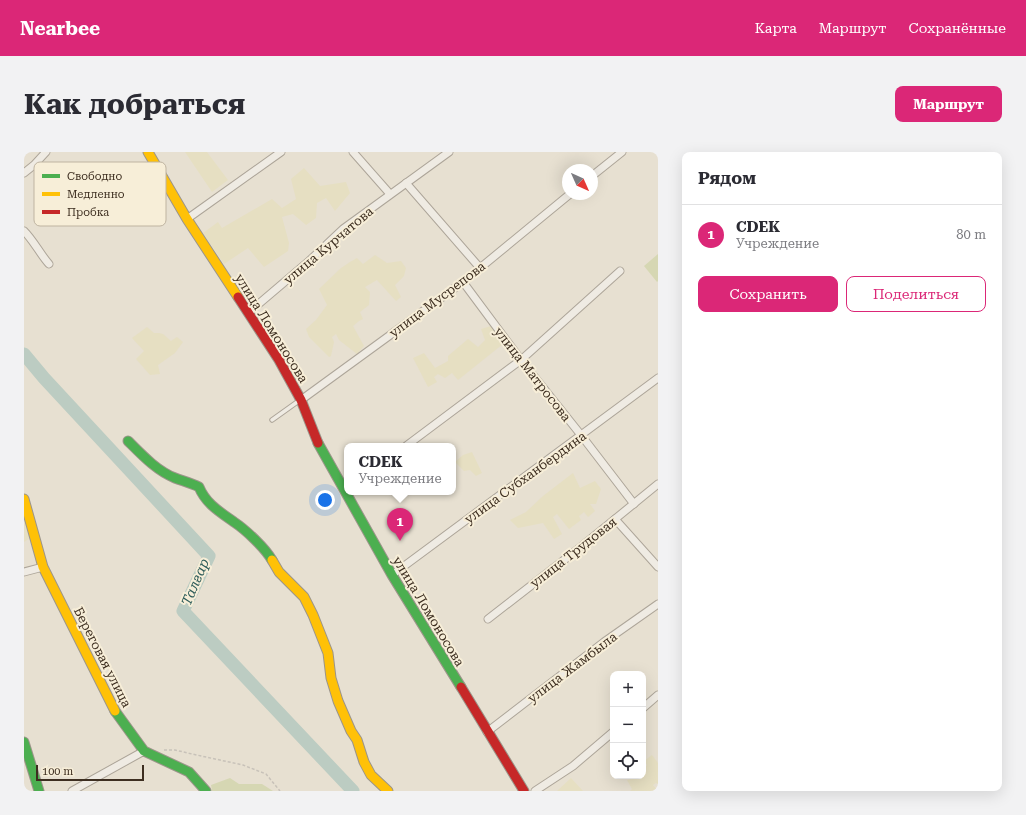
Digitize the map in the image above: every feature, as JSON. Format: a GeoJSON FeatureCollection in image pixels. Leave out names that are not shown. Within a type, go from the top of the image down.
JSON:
{"type":"FeatureCollection","features":[{"type":"Feature","properties":{"kind":"street"},"geometry":{"type":"LineString","coordinates":[[37,162],[46,152]]}},
{"type":"Feature","properties":{"kind":"street","name":"улица Ломоносова"},"geometry":{"type":"LineString","coordinates":[[148,152],[154,162]]}},
{"type":"Feature","properties":{"kind":"street"},"geometry":{"type":"LineString","coordinates":[[187,219],[281,152]]}},
{"type":"Feature","properties":{"kind":"street"},"geometry":{"type":"LineString","coordinates":[[353,152],[390,194]]}},
{"type":"Feature","properties":{"kind":"street","name":"улица Курчатова"},"geometry":{"type":"LineString","coordinates":[[248,313],[308,262],[343,229],[449,152]]}},
{"type":"Feature","properties":{"kind":"street"},"geometry":{"type":"LineString","coordinates":[[598,171],[622,152]]}},
{"type":"Feature","properties":{"kind":"street"},"geometry":{"type":"LineString","coordinates":[[24,173],[34,165]]}},
{"type":"Feature","properties":{"kind":"street","name":"улица Ломоносова"},"geometry":{"type":"LineString","coordinates":[[166,183],[187,219],[280,360],[301,400],[321,449],[344,486]]}},
{"type":"Feature","properties":{"kind":"street"},"geometry":{"type":"LineString","coordinates":[[406,183],[480,268]]}},
{"type":"Feature","properties":{"kind":"street","name":"улица Мусрепова"},"geometry":{"type":"LineString","coordinates":[[301,400],[463,282],[563,200]]}},
{"type":"Feature","properties":{"kind":"street"},"geometry":{"type":"LineString","coordinates":[[24,231],[31,238],[49,264]]}},
{"type":"Feature","properties":{"kind":"street"},"geometry":{"type":"LineString","coordinates":[[410,443],[521,360],[620,271]]}},
{"type":"Feature","properties":{"kind":"street","name":"улица Матросова"},"geometry":{"type":"LineString","coordinates":[[463,282],[521,360],[582,435],[634,504]]}},
{"type":"Feature","properties":{"kind":"street","name":"улица Субханбердина"},"geometry":{"type":"LineString","coordinates":[[392,575],[658,378]]}},
{"type":"Feature","properties":{"kind":"street"},"geometry":{"type":"LineString","coordinates":[[128,441],[161,470],[175,478],[186,480],[199,487],[202,494],[213,507],[236,523],[268,553],[279,572],[304,597],[328,653],[331,678],[338,701],[351,731],[357,740],[364,762],[371,775],[388,791]]}},
{"type":"Feature","properties":{"kind":"street","name":"улица Трудовая"},"geometry":{"type":"LineString","coordinates":[[488,618],[582,546],[658,484]]}},
{"type":"Feature","properties":{"kind":"street","name":"улица Ломоносова"},"geometry":{"type":"LineString","coordinates":[[349,495],[392,575],[524,791]]}},
{"type":"Feature","properties":{"kind":"street","name":"Береговая улица"},"geometry":{"type":"LineString","coordinates":[[24,499],[43,567],[114,710],[144,751],[189,772],[206,791]]}},
{"type":"Feature","properties":{"kind":"street"},"geometry":{"type":"LineString","coordinates":[[616,519],[658,567]]}},
{"type":"Feature","properties":{"kind":"street"},"geometry":{"type":"LineString","coordinates":[[24,572],[43,567]]}},
{"type":"Feature","properties":{"kind":"street","name":"улица Жамбыла"},"geometry":{"type":"LineString","coordinates":[[487,732],[604,642],[658,604]]}},
{"type":"Feature","properties":{"kind":"street"},"geometry":{"type":"LineString","coordinates":[[644,707],[658,695]]}},
{"type":"Feature","properties":{"kind":"street"},"geometry":{"type":"LineString","coordinates":[[535,791],[573,766],[610,735]]}},
{"type":"Feature","properties":{"kind":"street"},"geometry":{"type":"LineString","coordinates":[[24,742],[39,791]]}},
{"type":"Feature","properties":{"kind":"street"},"geometry":{"type":"LineString","coordinates":[[72,791],[144,751]]}},
{"type":"Feature","properties":{"kind":"lane"},"geometry":{"type":"LineString","coordinates":[[272,420],[301,400]]}},
{"type":"Feature","properties":{"kind":"path"},"geometry":{"type":"LineString","coordinates":[[164,750],[175,750],[243,765],[266,774],[280,791]]}},
{"type":"Feature","properties":{"kind":"shaded area"},"geometry":{"type":"Polygon","coordinates":[[[185,152],[207,152],[228,180],[212,192],[185,152]]]}},
{"type":"Feature","properties":{"kind":"shaded area"},"geometry":{"type":"Polygon","coordinates":[[[304,168],[320,186],[346,182],[350,193],[335,211],[326,198],[317,203],[316,218],[306,225],[293,214],[282,217],[289,243],[288,251],[264,267],[248,248],[224,264],[203,233],[218,222],[222,228],[272,199],[282,208],[296,199],[291,179],[304,168]]]}},
{"type":"Feature","properties":{"kind":"shaded area"},"geometry":{"type":"Polygon","coordinates":[[[375,255],[387,263],[401,261],[406,268],[404,276],[395,285],[401,297],[396,301],[377,280],[365,287],[370,292],[369,305],[360,312],[363,319],[353,326],[364,346],[357,354],[339,340],[336,334],[332,337],[334,342],[331,356],[329,357],[309,337],[306,329],[316,320],[327,305],[319,289],[341,268],[350,262],[357,258],[363,264],[375,255]]]}},
{"type":"Feature","properties":{"kind":"shaded area"},"geometry":{"type":"Polygon","coordinates":[[[491,326],[503,344],[458,380],[452,373],[445,378],[438,374],[434,377],[437,382],[428,387],[413,358],[424,353],[435,368],[448,361],[448,356],[468,339],[478,347],[485,340],[481,329],[491,326]]]}},
{"type":"Feature","properties":{"kind":"shaded area"},"geometry":{"type":"Polygon","coordinates":[[[147,327],[154,333],[163,334],[171,341],[177,337],[183,342],[175,353],[158,365],[160,374],[150,375],[136,359],[144,351],[132,338],[147,327]]]}},
{"type":"Feature","properties":{"kind":"shaded area"},"geometry":{"type":"Polygon","coordinates":[[[472,452],[482,473],[476,476],[470,470],[464,471],[456,463],[456,461],[463,455],[472,452]]]}},
{"type":"Feature","properties":{"kind":"shaded area"},"geometry":{"type":"Polygon","coordinates":[[[573,473],[580,488],[595,481],[601,489],[596,504],[590,504],[595,511],[588,517],[584,512],[579,516],[581,520],[569,529],[557,514],[553,517],[562,534],[554,539],[543,523],[518,528],[510,520],[526,512],[543,496],[573,473]]]}},
{"type":"Feature","properties":{"kind":"shaded area"},"geometry":{"type":"Polygon","coordinates":[[[24,523],[28,523],[32,537],[24,542],[24,523]]]}},
{"type":"Feature","properties":{"kind":"shaded area"},"geometry":{"type":"Polygon","coordinates":[[[652,755],[658,763],[658,784],[656,783],[653,785],[658,791],[630,791],[632,789],[627,780],[646,779],[646,760],[652,755]]]}},
{"type":"Feature","properties":{"kind":"shaded area"},"geometry":{"type":"Polygon","coordinates":[[[571,778],[583,791],[557,791],[571,778]]]}},
{"type":"Feature","properties":{"kind":"green space"},"geometry":{"type":"Polygon","coordinates":[[[658,254],[658,281],[657,282],[644,266],[658,254]]]}},
{"type":"Feature","properties":{"kind":"green space"},"geometry":{"type":"Polygon","coordinates":[[[230,778],[239,784],[262,784],[273,791],[212,791],[211,785],[230,778]]]}},
{"type":"Feature","properties":{"kind":"waterway","name":"Талғар"},"geometry":{"type":"LineString","coordinates":[[24,354],[44,378],[209,556],[183,611],[353,791]]}},
{"type":"Feature","properties":{"kind":"traffic: fast"},"geometry":{"type":"LineString","coordinates":[[128,441],[150,462],[168,475],[199,487],[209,503],[249,534],[265,550],[272,560]]}},
{"type":"Feature","properties":{"kind":"traffic: fast"},"geometry":{"type":"LineString","coordinates":[[318,443],[344,489]]}},
{"type":"Feature","properties":{"kind":"traffic: fast"},"geometry":{"type":"LineString","coordinates":[[347,495],[392,575],[461,687]]}},
{"type":"Feature","properties":{"kind":"traffic: fast"},"geometry":{"type":"LineString","coordinates":[[115,711],[144,751],[189,772],[206,791]]}},
{"type":"Feature","properties":{"kind":"traffic: fast"},"geometry":{"type":"LineString","coordinates":[[24,742],[39,791]]}},
{"type":"Feature","properties":{"kind":"traffic: slow"},"geometry":{"type":"LineString","coordinates":[[148,152],[154,162]]}},
{"type":"Feature","properties":{"kind":"traffic: slow"},"geometry":{"type":"LineString","coordinates":[[166,183],[187,219],[238,297]]}},
{"type":"Feature","properties":{"kind":"traffic: slow"},"geometry":{"type":"LineString","coordinates":[[24,499],[43,567],[115,711]]}},
{"type":"Feature","properties":{"kind":"traffic: slow"},"geometry":{"type":"LineString","coordinates":[[272,560],[279,572],[304,597],[328,653],[331,678],[338,701],[351,731],[357,740],[364,762],[371,775],[388,791]]}},
{"type":"Feature","properties":{"kind":"traffic: jam"},"geometry":{"type":"LineString","coordinates":[[238,297],[279,360],[301,400],[318,443]]}},
{"type":"Feature","properties":{"kind":"traffic: jam"},"geometry":{"type":"LineString","coordinates":[[461,687],[524,791]]}},
{"type":"Feature","properties":{"kind":"place","name":"CDEK"},"geometry":{"type":"Point","coordinates":[400,541]}}]}
